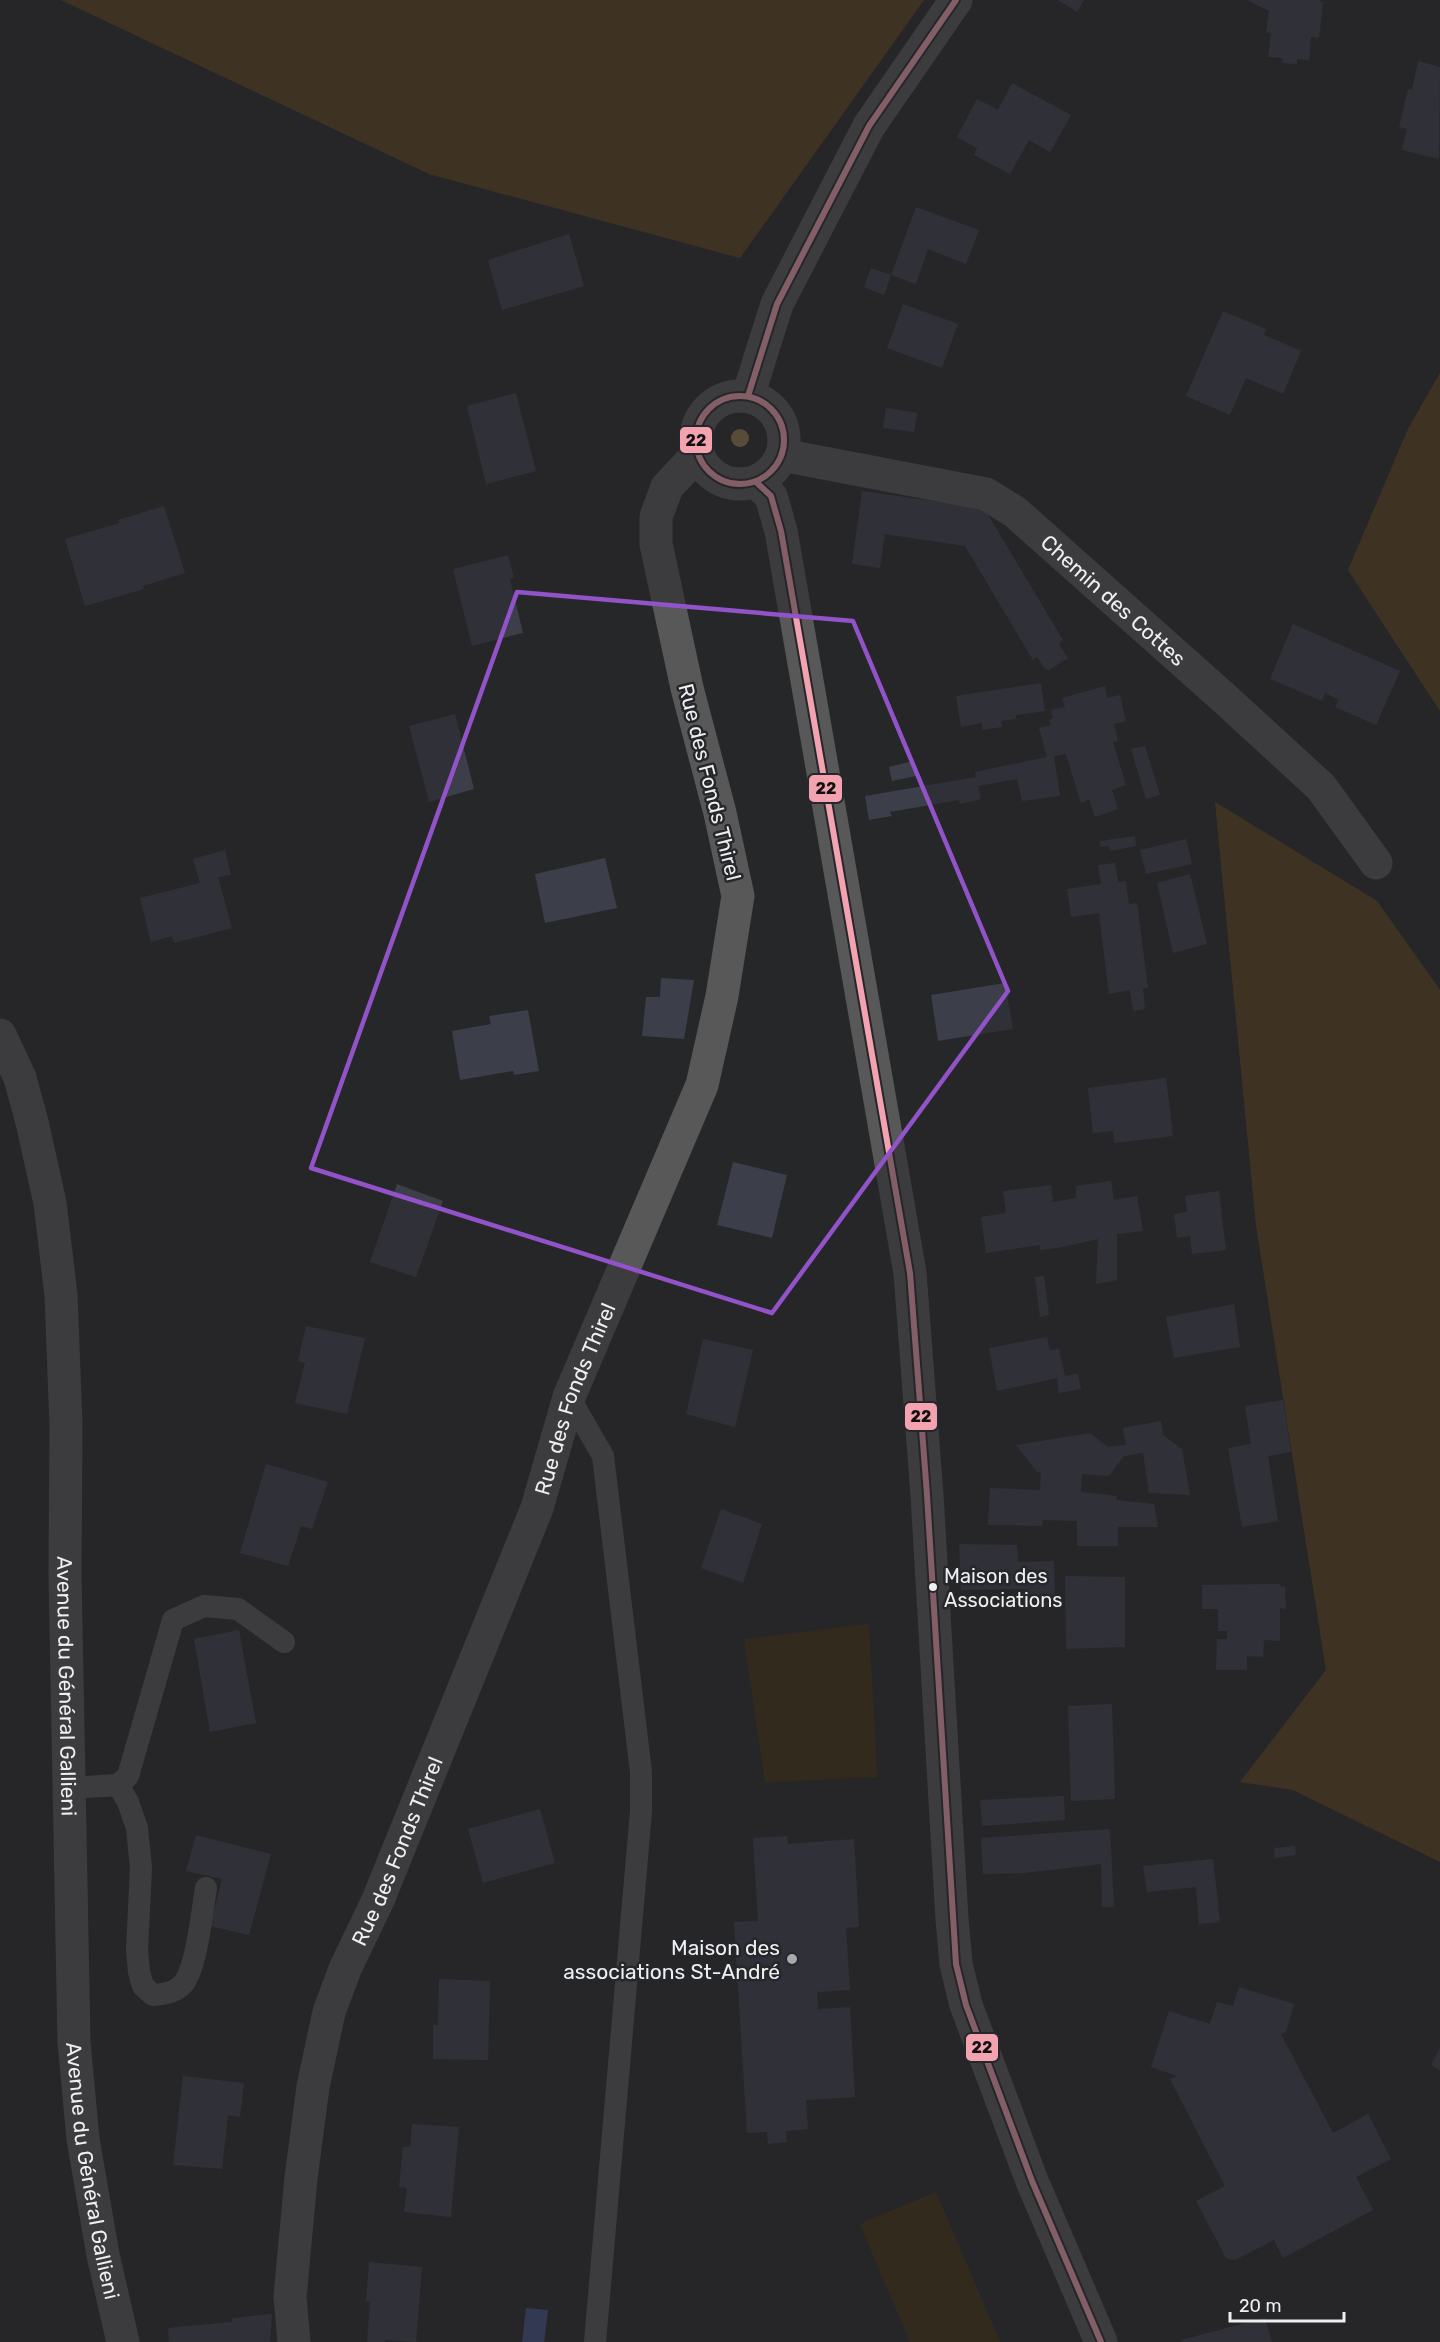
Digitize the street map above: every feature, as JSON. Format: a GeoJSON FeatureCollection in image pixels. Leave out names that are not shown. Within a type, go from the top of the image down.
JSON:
{"type":"FeatureCollection","features":[{"type":"Feature","properties":{"kind":"street"},"geometry":{"type":"LineString","coordinates":[[748,396],[777,304],[869,126],[956,0]]}},
{"type":"Feature","properties":{"kind":"street"},"geometry":{"type":"LineString","coordinates":[[748,396],[766,404],[779,418],[784,436],[782,455],[772,471],[756,482],[742,485],[728,484],[715,477],[704,467],[697,454],[695,436],[700,418],[713,404],[730,397],[748,396]]}},
{"type":"Feature","properties":{"kind":"street","name":"Rue des Fonds Thirel"},"geometry":{"type":"LineString","coordinates":[[294,2342],[290,2297],[301,2178],[313,2086],[330,2012],[345,1969],[378,1900],[537,1508],[569,1397],[702,1085],[722,996],[738,896],[720,813],[687,688],[656,544],[656,517],[667,487],[697,454]]}},
{"type":"Feature","properties":{"kind":"street","name":"Chemin des Cottes"},"geometry":{"type":"LineString","coordinates":[[782,455],[986,494],[1015,512],[1321,787],[1376,863]]}},
{"type":"Feature","properties":{"kind":"street"},"geometry":{"type":"LineString","coordinates":[[756,482],[771,496],[781,531],[910,1273],[927,1495],[956,1964],[966,2005],[1032,2181],[1101,2342]]}},
{"type":"Feature","properties":{"kind":"street","name":"Avenue du Général Gallieni"},"geometry":{"type":"LineString","coordinates":[[0,1035],[20,1078],[35,1134],[50,1203],[61,1295],[66,1425],[65,1574],[74,2042],[83,2139],[103,2255],[123,2342]]}},
{"type":"Feature","properties":{"kind":"lane"},"geometry":{"type":"LineString","coordinates":[[569,1397],[603,1456],[641,1772],[641,1812],[595,2342]]}},
{"type":"Feature","properties":{"kind":"lane"},"geometry":{"type":"LineString","coordinates":[[69,1788],[118,1785],[128,1776],[173,1620],[204,1606],[238,1609],[284,1642]]}},
{"type":"Feature","properties":{"kind":"lane"},"geometry":{"type":"LineString","coordinates":[[118,1785],[128,1802],[137,1828],[141,1868],[137,1950],[139,1972],[143,1986],[153,1995],[168,1994],[182,1985],[191,1969],[206,1888]]}},
{"type":"Feature","properties":{"kind":"highlighted area"},"geometry":{"type":"Polygon","coordinates":[[[517,592],[853,621],[1008,991],[772,1313],[311,1168],[517,592]]]}},
{"type":"Feature","properties":{"kind":"shaded area"},"geometry":{"type":"Polygon","coordinates":[[[61,0],[924,0],[740,258],[429,174],[61,0]]]}},
{"type":"Feature","properties":{"kind":"shaded area"},"geometry":{"type":"Polygon","coordinates":[[[1440,373],[1440,711],[1348,570],[1408,429],[1440,373]]]}},
{"type":"Feature","properties":{"kind":"shaded area"},"geometry":{"type":"Polygon","coordinates":[[[1215,802],[1377,901],[1440,990],[1440,1862],[1293,1790],[1240,1782],[1326,1670],[1256,1225],[1215,802]]]}},
{"type":"Feature","properties":{"kind":"shaded area"},"geometry":{"type":"Polygon","coordinates":[[[869,1624],[877,1777],[765,1782],[744,1639],[869,1624]]]}},
{"type":"Feature","properties":{"kind":"shaded area"},"geometry":{"type":"Polygon","coordinates":[[[936,2192],[1000,2342],[910,2342],[860,2224],[936,2192]]]}},
{"type":"Feature","properties":{"kind":"water"},"geometry":{"type":"Polygon","coordinates":[[[526,2308],[548,2310],[544,2342],[522,2342],[526,2308]]]}},
{"type":"Feature","properties":{"kind":"building"},"geometry":{"type":"Polygon","coordinates":[[[1058,0],[1084,0],[1077,12],[1058,0]]]}},
{"type":"Feature","properties":{"kind":"building"},"geometry":{"type":"Polygon","coordinates":[[[1247,0],[1320,0],[1323,2],[1319,38],[1311,37],[1309,60],[1297,59],[1297,64],[1282,63],[1283,58],[1268,57],[1271,33],[1266,32],[1269,11],[1247,0]]]}},
{"type":"Feature","properties":{"kind":"building"},"geometry":{"type":"Polygon","coordinates":[[[1418,61],[1440,67],[1439,159],[1402,150],[1407,129],[1399,127],[1408,89],[1412,90],[1418,61]]]}},
{"type":"Feature","properties":{"kind":"building"},"geometry":{"type":"Polygon","coordinates":[[[1012,83],[1071,115],[1050,152],[1029,140],[1010,174],[974,155],[977,148],[957,137],[977,99],[998,110],[1012,83]]]}},
{"type":"Feature","properties":{"kind":"building"},"geometry":{"type":"Polygon","coordinates":[[[916,207],[979,230],[966,264],[928,249],[916,284],[891,275],[916,207]]]}},
{"type":"Feature","properties":{"kind":"building"},"geometry":{"type":"Polygon","coordinates":[[[569,234],[584,286],[502,310],[488,260],[569,234]]]}},
{"type":"Feature","properties":{"kind":"building"},"geometry":{"type":"Polygon","coordinates":[[[871,268],[891,275],[884,295],[864,287],[871,268]]]}},
{"type":"Feature","properties":{"kind":"building"},"geometry":{"type":"Polygon","coordinates":[[[903,304],[958,324],[942,368],[887,348],[903,304]]]}},
{"type":"Feature","properties":{"kind":"building"},"geometry":{"type":"Polygon","coordinates":[[[1223,311],[1266,329],[1264,335],[1301,351],[1283,394],[1246,378],[1230,415],[1186,396],[1223,311]]]}},
{"type":"Feature","properties":{"kind":"building"},"geometry":{"type":"Polygon","coordinates":[[[516,393],[536,471],[486,484],[467,406],[516,393]]]}},
{"type":"Feature","properties":{"kind":"building"},"geometry":{"type":"Polygon","coordinates":[[[886,408],[917,413],[914,432],[883,428],[886,408]]]}},
{"type":"Feature","properties":{"kind":"building"},"geometry":{"type":"Polygon","coordinates":[[[862,491],[984,508],[1063,640],[1059,644],[1068,658],[1049,670],[1045,669],[1037,657],[1033,660],[965,546],[885,534],[880,568],[852,564],[862,491]]]}},
{"type":"Feature","properties":{"kind":"building"},"geometry":{"type":"Polygon","coordinates":[[[164,506],[185,573],[143,586],[144,589],[85,606],[65,539],[120,523],[118,520],[164,506]]]}},
{"type":"Feature","properties":{"kind":"building"},"geometry":{"type":"Polygon","coordinates":[[[508,555],[514,578],[510,579],[523,633],[472,646],[453,569],[508,555]]]}},
{"type":"Feature","properties":{"kind":"building"},"geometry":{"type":"Polygon","coordinates":[[[1293,624],[1400,671],[1376,725],[1335,707],[1339,700],[1325,693],[1322,701],[1270,679],[1293,624]]]}},
{"type":"Feature","properties":{"kind":"building"},"geometry":{"type":"Polygon","coordinates":[[[1041,683],[1045,711],[1016,715],[1016,719],[1001,721],[1002,727],[982,730],[982,723],[961,727],[956,696],[1041,683]]]}},
{"type":"Feature","properties":{"kind":"building"},"geometry":{"type":"Polygon","coordinates":[[[1105,686],[1107,698],[1120,695],[1126,721],[1114,724],[1118,741],[1113,742],[1126,785],[1112,790],[1118,809],[1095,817],[1089,799],[1081,803],[1066,754],[1054,756],[1060,796],[1022,801],[1017,779],[978,786],[981,799],[960,804],[959,800],[890,812],[892,816],[869,820],[865,796],[976,777],[975,772],[1047,757],[1039,728],[1051,725],[1049,720],[1053,718],[1051,710],[1065,707],[1062,698],[1105,686]]]}},
{"type":"Feature","properties":{"kind":"building"},"geometry":{"type":"Polygon","coordinates":[[[455,714],[474,789],[429,802],[409,726],[455,714]]]}},
{"type":"Feature","properties":{"kind":"building"},"geometry":{"type":"Polygon","coordinates":[[[1145,746],[1160,795],[1146,799],[1131,749],[1145,746]]]}},
{"type":"Feature","properties":{"kind":"building"},"geometry":{"type":"Polygon","coordinates":[[[913,761],[916,776],[892,781],[889,767],[913,761]]]}},
{"type":"Feature","properties":{"kind":"building"},"geometry":{"type":"Polygon","coordinates":[[[1135,836],[1136,846],[1109,851],[1109,846],[1100,847],[1100,841],[1135,836]]]}},
{"type":"Feature","properties":{"kind":"building"},"geometry":{"type":"Polygon","coordinates":[[[1186,839],[1192,864],[1146,874],[1140,850],[1186,839]]]}},
{"type":"Feature","properties":{"kind":"building"},"geometry":{"type":"Polygon","coordinates":[[[225,850],[231,875],[218,877],[232,928],[174,943],[172,936],[151,942],[140,898],[200,883],[193,859],[225,850]]]}},
{"type":"Feature","properties":{"kind":"building"},"geometry":{"type":"Polygon","coordinates":[[[605,858],[617,908],[545,923],[535,874],[605,858]]]}},
{"type":"Feature","properties":{"kind":"building"},"geometry":{"type":"Polygon","coordinates":[[[1115,863],[1118,882],[1126,881],[1129,904],[1137,903],[1148,988],[1143,988],[1145,1009],[1133,1011],[1130,990],[1109,994],[1099,913],[1071,917],[1067,889],[1101,884],[1098,865],[1115,863]]]}},
{"type":"Feature","properties":{"kind":"building"},"geometry":{"type":"Polygon","coordinates":[[[1190,874],[1207,944],[1173,953],[1157,883],[1190,874]]]}},
{"type":"Feature","properties":{"kind":"building"},"geometry":{"type":"Polygon","coordinates":[[[661,978],[694,980],[684,1039],[642,1036],[646,997],[660,997],[661,978]]]}},
{"type":"Feature","properties":{"kind":"building"},"geometry":{"type":"Polygon","coordinates":[[[1005,983],[1013,1029],[938,1041],[931,995],[1005,983]]]}},
{"type":"Feature","properties":{"kind":"building"},"geometry":{"type":"Polygon","coordinates":[[[528,1010],[539,1071],[514,1075],[513,1071],[460,1080],[452,1031],[491,1024],[489,1016],[528,1010]]]}},
{"type":"Feature","properties":{"kind":"building"},"geometry":{"type":"Polygon","coordinates":[[[1166,1078],[1173,1136],[1114,1143],[1113,1131],[1093,1133],[1088,1088],[1166,1078]]]}},
{"type":"Feature","properties":{"kind":"building"},"geometry":{"type":"Polygon","coordinates":[[[733,1162],[787,1175],[772,1238],[717,1225],[733,1162]]]}},
{"type":"Feature","properties":{"kind":"building"},"geometry":{"type":"Polygon","coordinates":[[[1111,1181],[1114,1200],[1137,1196],[1143,1231],[1117,1234],[1117,1280],[1096,1284],[1098,1239],[1057,1248],[1040,1250],[1040,1245],[986,1253],[981,1217],[1006,1213],[1003,1191],[1051,1185],[1053,1202],[1076,1198],[1076,1186],[1111,1181]]]}},
{"type":"Feature","properties":{"kind":"building"},"geometry":{"type":"Polygon","coordinates":[[[397,1184],[443,1201],[416,1277],[370,1262],[397,1184]]]}},
{"type":"Feature","properties":{"kind":"building"},"geometry":{"type":"Polygon","coordinates":[[[1219,1191],[1226,1250],[1192,1254],[1190,1236],[1177,1238],[1174,1214],[1187,1212],[1185,1196],[1219,1191]]]}},
{"type":"Feature","properties":{"kind":"building"},"geometry":{"type":"Polygon","coordinates":[[[1044,1276],[1049,1315],[1040,1317],[1035,1277],[1044,1276]]]}},
{"type":"Feature","properties":{"kind":"building"},"geometry":{"type":"Polygon","coordinates":[[[1234,1304],[1240,1347],[1174,1358],[1166,1317],[1234,1304]]]}},
{"type":"Feature","properties":{"kind":"building"},"geometry":{"type":"Polygon","coordinates":[[[306,1326],[365,1338],[347,1414],[295,1403],[305,1363],[298,1361],[306,1326]]]}},
{"type":"Feature","properties":{"kind":"building"},"geometry":{"type":"Polygon","coordinates":[[[1047,1337],[1050,1350],[1059,1349],[1065,1376],[1078,1374],[1081,1389],[1059,1393],[1057,1378],[997,1391],[989,1348],[1047,1337]]]}},
{"type":"Feature","properties":{"kind":"building"},"geometry":{"type":"Polygon","coordinates":[[[703,1339],[753,1350],[735,1427],[686,1414],[703,1339]]]}},
{"type":"Feature","properties":{"kind":"building"},"geometry":{"type":"Polygon","coordinates":[[[1283,1400],[1291,1452],[1268,1456],[1278,1521],[1242,1527],[1228,1448],[1251,1444],[1245,1406],[1283,1400]]]}},
{"type":"Feature","properties":{"kind":"building"},"geometry":{"type":"Polygon","coordinates":[[[1161,1421],[1163,1435],[1182,1449],[1190,1495],[1149,1493],[1143,1453],[1124,1456],[1109,1476],[1082,1474],[1081,1492],[1117,1496],[1116,1500],[1154,1504],[1158,1527],[1118,1527],[1118,1546],[1077,1546],[1077,1521],[1043,1520],[1042,1526],[988,1525],[990,1488],[1040,1490],[1041,1472],[1037,1472],[1016,1445],[1090,1433],[1108,1447],[1126,1445],[1123,1428],[1161,1421]]]}},
{"type":"Feature","properties":{"kind":"building"},"geometry":{"type":"Polygon","coordinates":[[[266,1464],[328,1482],[312,1529],[301,1526],[288,1566],[240,1553],[266,1464]]]}},
{"type":"Feature","properties":{"kind":"building"},"geometry":{"type":"Polygon","coordinates":[[[721,1509],[762,1524],[743,1583],[701,1568],[721,1509]]]}},
{"type":"Feature","properties":{"kind":"building"},"geometry":{"type":"Polygon","coordinates":[[[959,1544],[1017,1545],[1018,1562],[1054,1561],[1055,1606],[1027,1607],[1026,1589],[961,1590],[959,1544]]]}},
{"type":"Feature","properties":{"kind":"building"},"geometry":{"type":"Polygon","coordinates":[[[1065,1576],[1125,1577],[1125,1647],[1066,1649],[1065,1576]]]}},
{"type":"Feature","properties":{"kind":"building"},"geometry":{"type":"Polygon","coordinates":[[[1280,1584],[1285,1587],[1286,1609],[1280,1608],[1280,1641],[1264,1640],[1263,1657],[1247,1656],[1247,1670],[1216,1670],[1217,1639],[1227,1639],[1227,1631],[1218,1631],[1218,1609],[1202,1609],[1202,1585],[1280,1584]]]}},
{"type":"Feature","properties":{"kind":"building"},"geometry":{"type":"Polygon","coordinates":[[[239,1630],[256,1723],[210,1732],[194,1639],[239,1630]]]}},
{"type":"Feature","properties":{"kind":"building"},"geometry":{"type":"Polygon","coordinates":[[[1112,1704],[1115,1799],[1071,1801],[1068,1706],[1112,1704]]]}},
{"type":"Feature","properties":{"kind":"building"},"geometry":{"type":"Polygon","coordinates":[[[1064,1796],[1065,1820],[982,1826],[980,1800],[1064,1796]]]}},
{"type":"Feature","properties":{"kind":"building"},"geometry":{"type":"Polygon","coordinates":[[[540,1809],[555,1863],[483,1883],[468,1829],[540,1809]]]}},
{"type":"Feature","properties":{"kind":"building"},"geometry":{"type":"Polygon","coordinates":[[[1110,1829],[1114,1907],[1102,1907],[1101,1864],[1024,1873],[983,1874],[981,1838],[1110,1829]]]}},
{"type":"Feature","properties":{"kind":"building"},"geometry":{"type":"Polygon","coordinates":[[[196,1835],[271,1854],[249,1935],[210,1926],[222,1879],[186,1871],[196,1835]]]}},
{"type":"Feature","properties":{"kind":"building","name":"Maison des associations St-André"},"geometry":{"type":"Polygon","coordinates":[[[787,1836],[788,1844],[854,1839],[859,1927],[846,1928],[850,1990],[817,1992],[818,2009],[850,2007],[855,2097],[806,2100],[808,2129],[786,2131],[787,2142],[768,2144],[767,2132],[747,2133],[734,1922],[758,1921],[753,1838],[787,1836]]]}},
{"type":"Feature","properties":{"kind":"building"},"geometry":{"type":"Polygon","coordinates":[[[1295,1846],[1296,1855],[1275,1858],[1274,1848],[1295,1846]]]}},
{"type":"Feature","properties":{"kind":"building"},"geometry":{"type":"Polygon","coordinates":[[[1213,1859],[1220,1922],[1199,1924],[1196,1887],[1147,1892],[1143,1866],[1213,1859]]]}},
{"type":"Feature","properties":{"kind":"building"},"geometry":{"type":"Polygon","coordinates":[[[439,1979],[490,1981],[488,2060],[433,2059],[433,2025],[438,2025],[439,1979]]]}},
{"type":"Feature","properties":{"kind":"building"},"geometry":{"type":"Polygon","coordinates":[[[1239,1987],[1294,2004],[1286,2032],[1281,2034],[1333,2133],[1368,2114],[1391,2159],[1356,2177],[1373,2210],[1283,2258],[1274,2240],[1235,2260],[1226,2258],[1196,2201],[1225,2186],[1170,2079],[1177,2076],[1151,2067],[1169,2011],[1210,2024],[1217,2002],[1233,2006],[1239,1987]]]}},
{"type":"Feature","properties":{"kind":"building"},"geometry":{"type":"Polygon","coordinates":[[[1440,2048],[1440,2070],[1431,2065],[1440,2048]]]}},
{"type":"Feature","properties":{"kind":"building"},"geometry":{"type":"Polygon","coordinates":[[[183,2076],[244,2083],[240,2117],[228,2115],[222,2169],[173,2165],[183,2076]]]}},
{"type":"Feature","properties":{"kind":"building"},"geometry":{"type":"Polygon","coordinates":[[[412,2124],[459,2127],[451,2217],[404,2212],[407,2188],[399,2187],[403,2147],[410,2147],[412,2124]]]}},
{"type":"Feature","properties":{"kind":"building"},"geometry":{"type":"Polygon","coordinates":[[[369,2262],[422,2267],[416,2342],[385,2340],[385,2342],[367,2342],[370,2301],[366,2301],[369,2262]]]}},
{"type":"Feature","properties":{"kind":"building"},"geometry":{"type":"Polygon","coordinates":[[[272,2314],[270,2342],[169,2342],[168,2328],[232,2322],[232,2318],[272,2314]]]}},
{"type":"Feature","properties":{"kind":"building"},"geometry":{"type":"Polygon","coordinates":[[[1265,2318],[1272,2342],[1182,2342],[1181,2340],[1265,2318]]]}},
{"type":"Feature","properties":{"kind":"transit line","name":"22"},"geometry":{"type":"LineString","coordinates":[[748,396],[777,304],[869,126],[956,0]]}},
{"type":"Feature","properties":{"kind":"transit line","name":"22"},"geometry":{"type":"LineString","coordinates":[[740,396],[765,403],[777,415],[784,440],[777,465],[765,477],[740,484],[715,477],[703,465],[696,440],[703,415],[715,403],[740,396]]}},
{"type":"Feature","properties":{"kind":"transit line","name":"22"},"geometry":{"type":"LineString","coordinates":[[756,482],[771,496],[781,531],[910,1273],[927,1495],[956,1964],[966,2005],[1032,2181],[1101,2342]]}},
{"type":"Feature","properties":{"kind":"place","name":"Maison des Associations"},"geometry":{"type":"Point","coordinates":[933,1587]}},
{"type":"Feature","properties":{"kind":"place","name":"Maison des associations St-André"},"geometry":{"type":"Point","coordinates":[792,1959]}}]}
